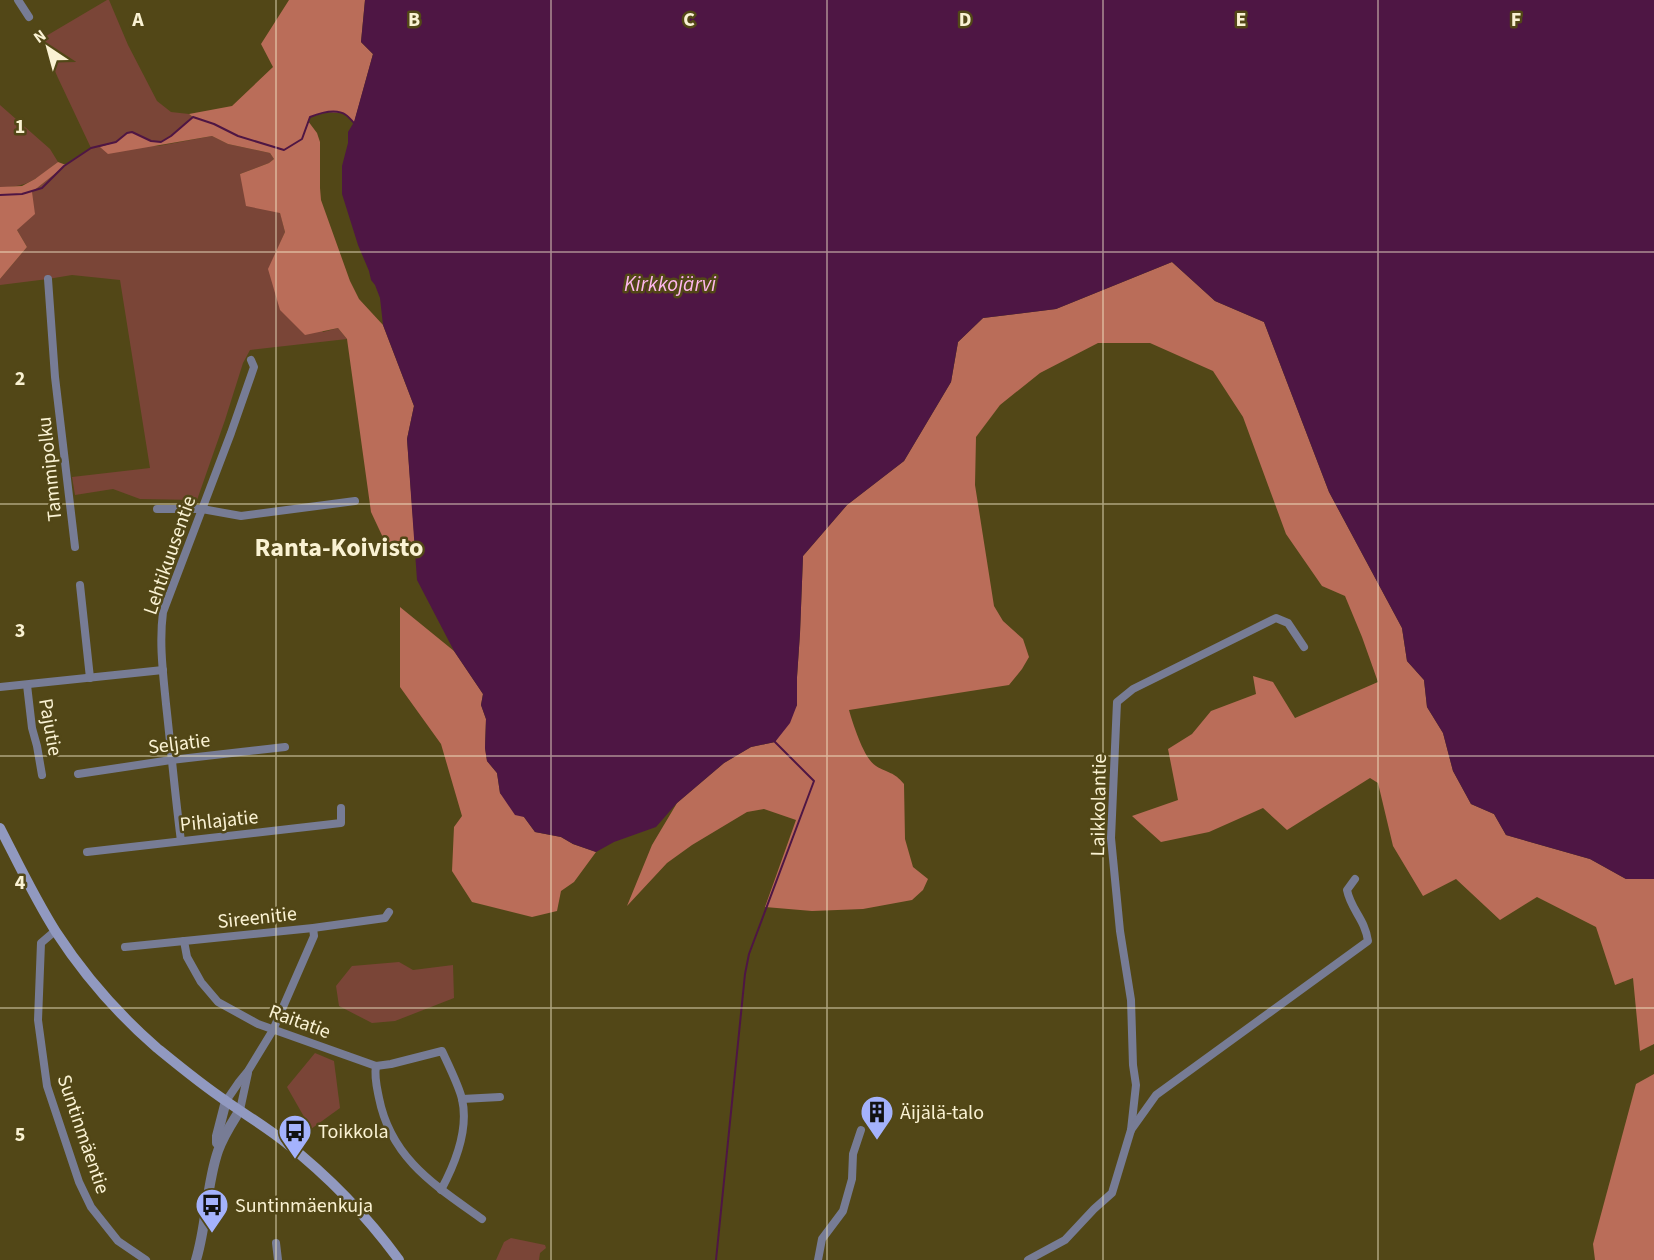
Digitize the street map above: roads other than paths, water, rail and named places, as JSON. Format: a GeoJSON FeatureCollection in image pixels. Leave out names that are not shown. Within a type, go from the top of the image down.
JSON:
{"type":"FeatureCollection","features":[{"type":"Feature","properties":{"kind":"main road"},"geometry":{"type":"LineString","coordinates":[[0,828],[55,931],[90,979],[118,1011],[157,1048],[226,1101],[287,1143],[337,1188],[399,1260]]}},
{"type":"Feature","properties":{"kind":"street"},"geometry":{"type":"LineString","coordinates":[[18,0],[29,17]]}},
{"type":"Feature","properties":{"kind":"street","name":"Tammipolku"},"geometry":{"type":"LineString","coordinates":[[48,279],[55,377],[75,547]]}},
{"type":"Feature","properties":{"kind":"street","name":"Lehtikuusentie"},"geometry":{"type":"LineString","coordinates":[[181,841],[163,670],[161,642],[163,612],[254,367],[251,360]]}},
{"type":"Feature","properties":{"kind":"street"},"geometry":{"type":"LineString","coordinates":[[157,509],[201,509],[241,516],[355,501]]}},
{"type":"Feature","properties":{"kind":"street"},"geometry":{"type":"LineString","coordinates":[[80,585],[90,678]]}},
{"type":"Feature","properties":{"kind":"street","name":"Laikkolantie"},"geometry":{"type":"LineString","coordinates":[[1029,1260],[1065,1240],[1112,1193],[1131,1130],[1136,1085],[1133,1065],[1131,1000],[1120,931],[1111,838],[1117,702],[1132,688],[1276,618],[1288,623],[1304,647]]}},
{"type":"Feature","properties":{"kind":"street"},"geometry":{"type":"LineString","coordinates":[[77,664],[88,664]]}},
{"type":"Feature","properties":{"kind":"street"},"geometry":{"type":"LineString","coordinates":[[0,687],[163,670]]}},
{"type":"Feature","properties":{"kind":"street","name":"Pajutie"},"geometry":{"type":"LineString","coordinates":[[27,685],[32,728],[42,775]]}},
{"type":"Feature","properties":{"kind":"street","name":"Seljatie"},"geometry":{"type":"LineString","coordinates":[[78,774],[171,760],[285,747]]}},
{"type":"Feature","properties":{"kind":"street","name":"Pihlajatie"},"geometry":{"type":"LineString","coordinates":[[87,852],[341,823],[341,808]]}},
{"type":"Feature","properties":{"kind":"street","name":"Laikkolantie"},"geometry":{"type":"LineString","coordinates":[[1131,1130],[1156,1095],[1368,941],[1366,928],[1349,899],[1347,890],[1355,879]]}},
{"type":"Feature","properties":{"kind":"street","name":"Sireenitie"},"geometry":{"type":"LineString","coordinates":[[125,947],[313,928],[385,918],[388,912]]}},
{"type":"Feature","properties":{"kind":"street"},"geometry":{"type":"LineString","coordinates":[[217,1152],[217,1136],[226,1101],[273,1030],[314,936],[313,928]]}},
{"type":"Feature","properties":{"kind":"street","name":"Suntinmäentie"},"geometry":{"type":"LineString","coordinates":[[55,931],[41,943],[39,1020],[47,1086],[79,1182],[91,1207],[118,1241],[146,1260]]}},
{"type":"Feature","properties":{"kind":"street","name":"Raitatie"},"geometry":{"type":"LineString","coordinates":[[184,941],[187,957],[201,982],[218,1002],[249,1020],[273,1030],[376,1066]]}},
{"type":"Feature","properties":{"kind":"street"},"geometry":{"type":"LineString","coordinates":[[441,1190],[464,1131],[462,1099],[442,1051],[376,1066],[375,1076],[381,1109],[402,1152],[412,1165],[441,1190],[482,1219]]}},
{"type":"Feature","properties":{"kind":"street"},"geometry":{"type":"LineString","coordinates":[[196,1260],[202,1241],[217,1152],[222,1139],[240,1110],[248,1071]]}},
{"type":"Feature","properties":{"kind":"street"},"geometry":{"type":"LineString","coordinates":[[462,1099],[500,1097]]}},
{"type":"Feature","properties":{"kind":"street"},"geometry":{"type":"LineString","coordinates":[[818,1260],[822,1239],[843,1211],[852,1179],[853,1154],[861,1130]]}},
{"type":"Feature","properties":{"kind":"street"},"geometry":{"type":"LineString","coordinates":[[276,1243],[278,1260]]}},
{"type":"Feature","properties":{"kind":"water","name":"Kirkkojärvi"},"geometry":{"type":"Polygon","coordinates":[[[365,0],[1654,0],[1654,879],[1626,879],[1590,859],[1506,835],[1494,814],[1471,804],[1453,771],[1443,733],[1427,707],[1424,680],[1407,661],[1402,628],[1329,492],[1264,322],[1215,301],[1172,262],[1056,309],[983,318],[958,342],[951,382],[904,461],[847,505],[803,556],[797,705],[790,723],[775,742],[751,747],[724,763],[677,803],[656,827],[614,842],[596,852],[561,837],[535,832],[524,817],[515,815],[500,793],[497,773],[487,761],[486,719],[481,705],[483,694],[454,651],[417,580],[407,439],[414,406],[383,325],[380,298],[358,245],[342,194],[342,166],[348,143],[348,132],[354,122],[373,54],[361,42],[365,0]]]}},
{"type":"Feature","properties":{"kind":"waterway"},"geometry":{"type":"LineString","coordinates":[[0,195],[22,194],[42,188],[64,166],[91,148],[116,142],[127,133],[132,132],[151,141],[161,142],[193,117],[238,136],[284,150],[302,139],[310,117],[338,112],[346,115],[354,123]]}},
{"type":"Feature","properties":{"kind":"waterway"},"geometry":{"type":"LineString","coordinates":[[716,1260],[745,974],[749,954],[814,781],[775,742]]}},
{"type":"Feature","properties":{"kind":"place","name":"Äijälä-talo"},"geometry":{"type":"Point","coordinates":[877,1141]}},
{"type":"Feature","properties":{"kind":"place","name":"Toikkola"},"geometry":{"type":"Point","coordinates":[295,1160]}},
{"type":"Feature","properties":{"kind":"place","name":"Suntinmäenkuja"},"geometry":{"type":"Point","coordinates":[212,1234]}},
{"type":"Feature","properties":{"kind":"district","name":"Ranta-Koivisto"},"geometry":{"type":"Point","coordinates":[339,547]}}]}
